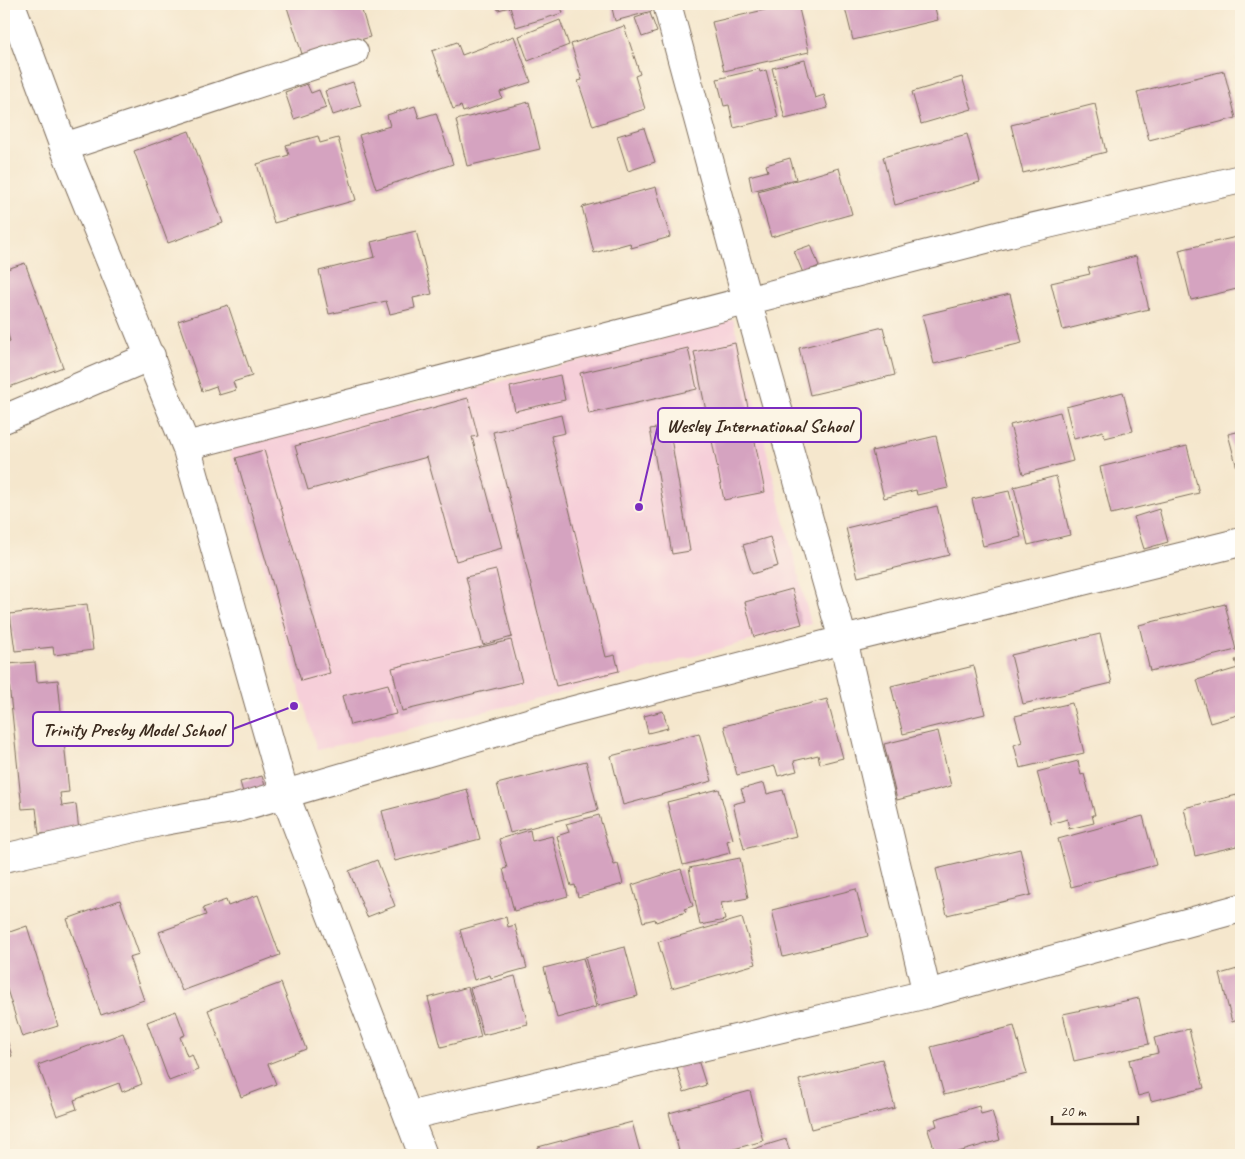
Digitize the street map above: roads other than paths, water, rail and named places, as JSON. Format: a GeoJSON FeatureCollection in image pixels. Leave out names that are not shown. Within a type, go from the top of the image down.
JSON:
{"type":"FeatureCollection","features":[{"type":"Feature","properties":{"kind":"street"},"geometry":{"type":"LineString","coordinates":[[11,4],[64,147],[151,356],[186,446],[285,795],[423,1155]]}},
{"type":"Feature","properties":{"kind":"street"},"geometry":{"type":"LineString","coordinates":[[667,4],[842,640],[927,994]]}},
{"type":"Feature","properties":{"kind":"street"},"geometry":{"type":"LineString","coordinates":[[64,147],[354,52]]}},
{"type":"Feature","properties":{"kind":"street"},"geometry":{"type":"LineString","coordinates":[[186,446],[1009,233],[1241,179]]}},
{"type":"Feature","properties":{"kind":"street"},"geometry":{"type":"LineString","coordinates":[[4,419],[151,356]]}},
{"type":"Feature","properties":{"kind":"street"},"geometry":{"type":"LineString","coordinates":[[4,858],[164,821],[237,808],[559,714],[842,640],[1241,542]]}},
{"type":"Feature","properties":{"kind":"street"},"geometry":{"type":"LineString","coordinates":[[408,1116],[927,994],[1241,908]]}},
{"type":"Feature","properties":{"kind":"place","name":"Wesley International School"},"geometry":{"type":"Point","coordinates":[639,507]}},
{"type":"Feature","properties":{"kind":"place","name":"Trinity Presby Model School"},"geometry":{"type":"Point","coordinates":[294,706]}}]}
